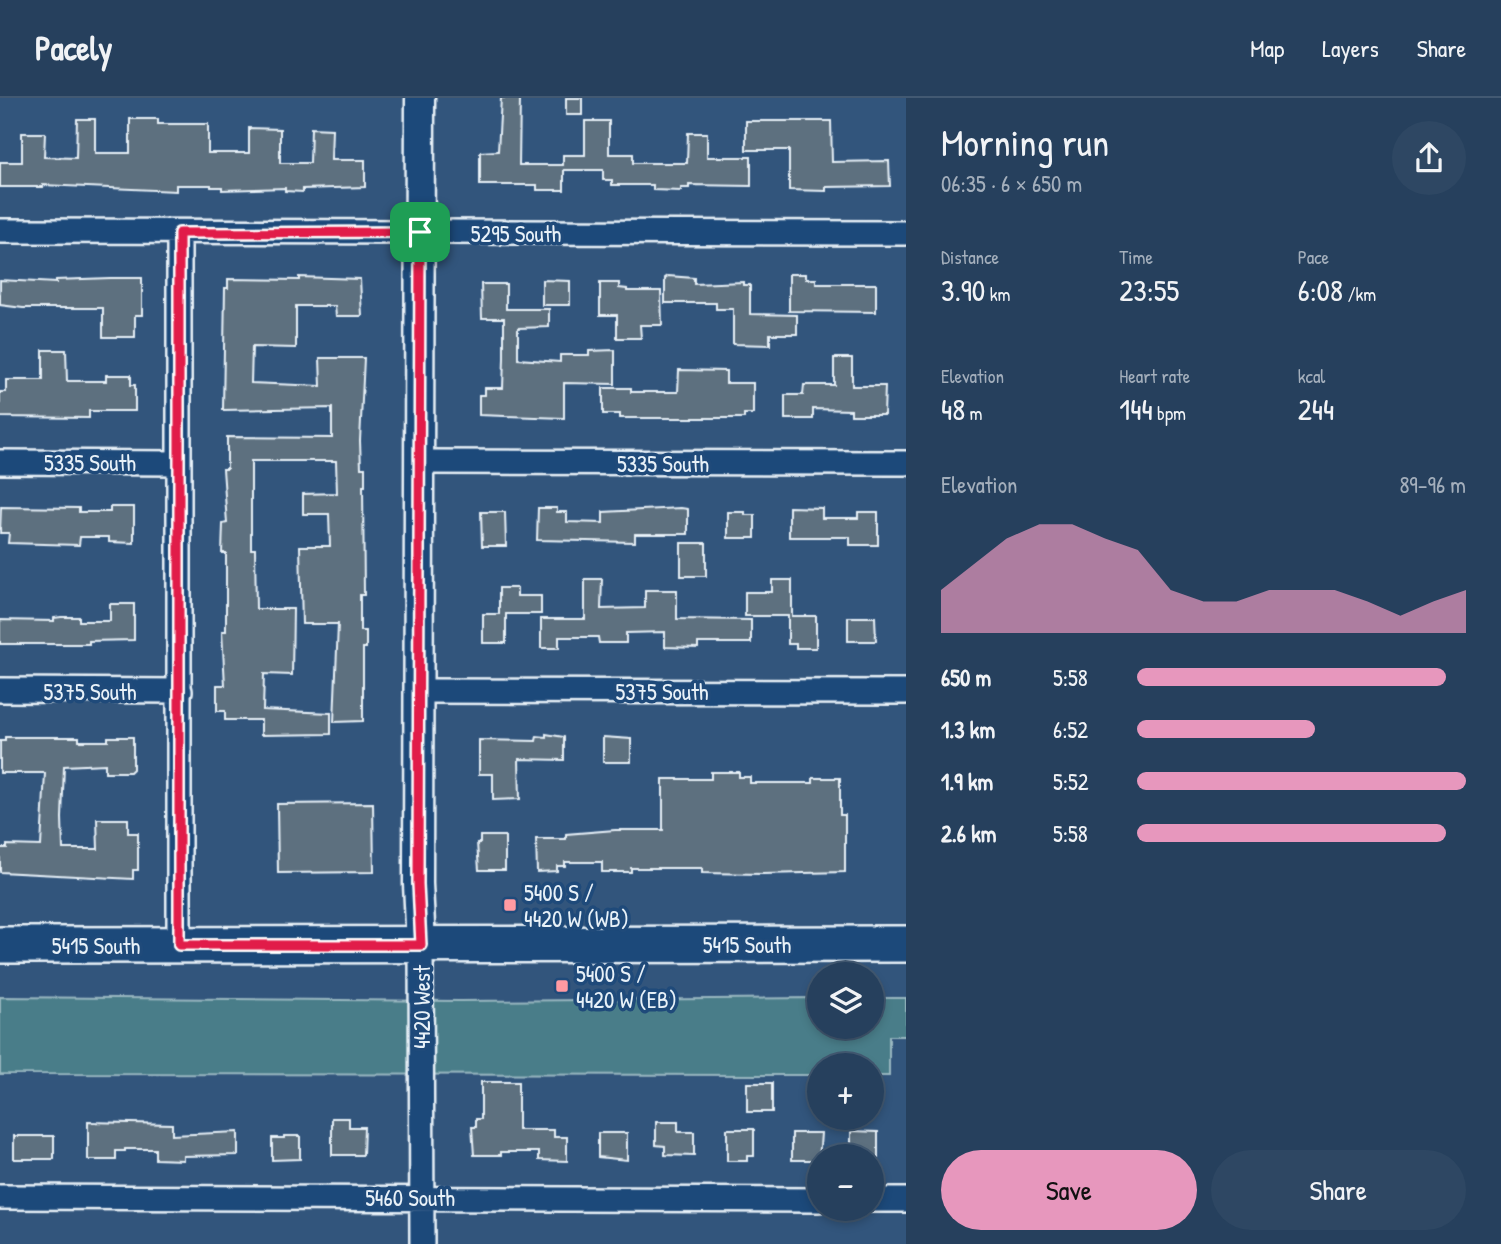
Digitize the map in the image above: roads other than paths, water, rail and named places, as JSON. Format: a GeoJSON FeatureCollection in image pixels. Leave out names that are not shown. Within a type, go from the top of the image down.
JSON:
{"type":"FeatureCollection","features":[{"type":"Feature","properties":{"kind":"main road","name":"5415 South"},"geometry":{"type":"LineString","coordinates":[[0,945],[906,944]]}},
{"type":"Feature","properties":{"kind":"street","name":"4420 West"},"geometry":{"type":"LineString","coordinates":[[420,98],[418,884],[421,945],[422,1244]]}},
{"type":"Feature","properties":{"kind":"street","name":"5295 South"},"geometry":{"type":"LineString","coordinates":[[0,231],[906,233]]}},
{"type":"Feature","properties":{"kind":"street"},"geometry":{"type":"LineString","coordinates":[[179,233],[179,945]]}},
{"type":"Feature","properties":{"kind":"street","name":"5335 South"},"geometry":{"type":"LineString","coordinates":[[0,462],[179,463]]}},
{"type":"Feature","properties":{"kind":"street","name":"5335 South"},"geometry":{"type":"LineString","coordinates":[[419,463],[906,463]]}},
{"type":"Feature","properties":{"kind":"street","name":"5375 South"},"geometry":{"type":"LineString","coordinates":[[0,690],[180,691]]}},
{"type":"Feature","properties":{"kind":"street","name":"5375 South"},"geometry":{"type":"LineString","coordinates":[[419,691],[906,692]]}},
{"type":"Feature","properties":{"kind":"street","name":"5460 South"},"geometry":{"type":"LineString","coordinates":[[0,1197],[807,1200]]}},
{"type":"Feature","properties":{"kind":"street"},"geometry":{"type":"LineString","coordinates":[[884,1200],[906,1200]]}},
{"type":"Feature","properties":{"kind":"place","name":"5400 S / 4420 W (WB)"},"geometry":{"type":"Point","coordinates":[510,905]}},
{"type":"Feature","properties":{"kind":"place","name":"5400 S / 4420 W (EB)"},"geometry":{"type":"Point","coordinates":[562,986]}}]}
